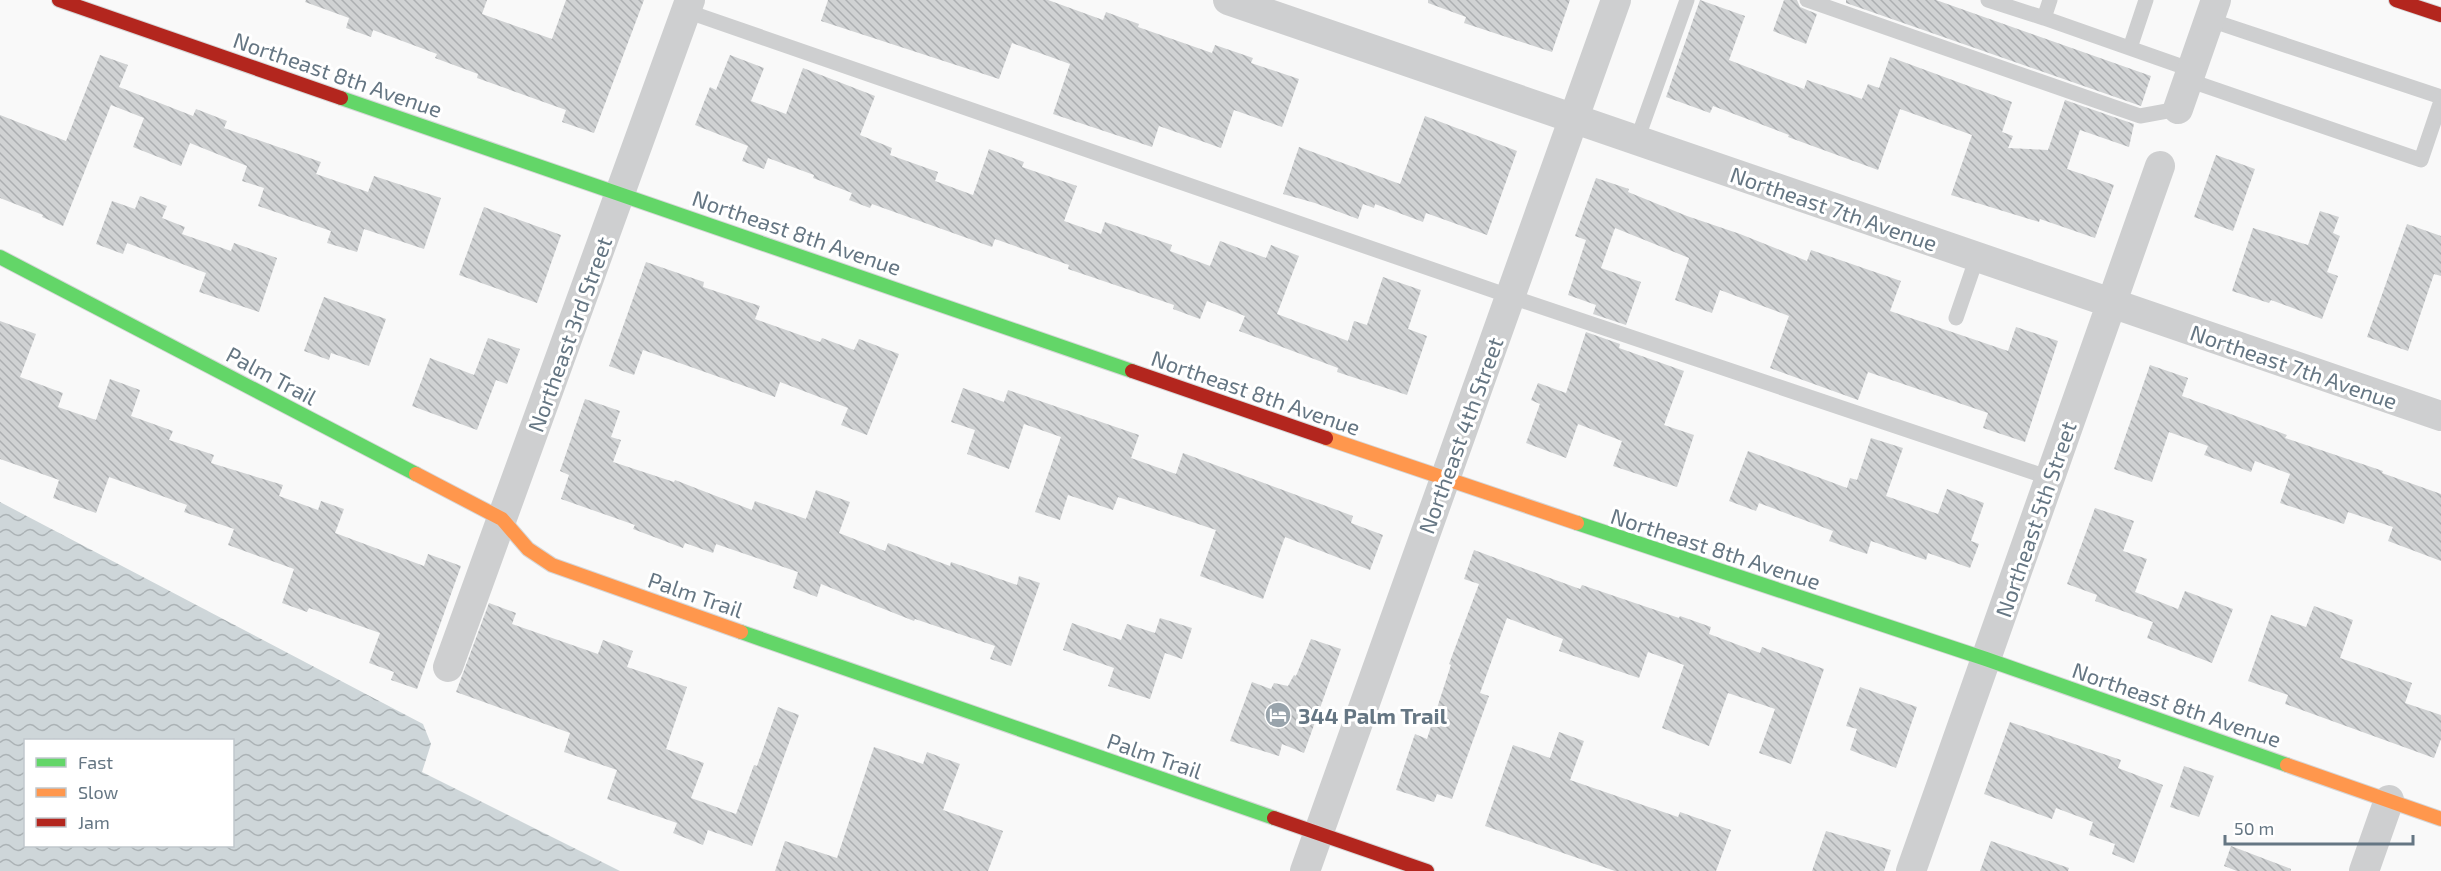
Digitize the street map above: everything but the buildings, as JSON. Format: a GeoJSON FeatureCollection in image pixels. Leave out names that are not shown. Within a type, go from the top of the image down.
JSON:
{"type":"FeatureCollection","features":[{"type":"Feature","properties":{"kind":"street","name":"Northeast 8th Avenue"},"geometry":{"type":"LineString","coordinates":[[59,0],[1444,479],[1986,659],[2441,819]]}},
{"type":"Feature","properties":{"kind":"street","name":"Northeast 7th Avenue"},"geometry":{"type":"LineString","coordinates":[[1227,0],[2441,416]]}},
{"type":"Feature","properties":{"kind":"street","name":"Northeast 4th Street"},"geometry":{"type":"LineString","coordinates":[[1305,871],[1616,0]]}},
{"type":"Feature","properties":{"kind":"street"},"geometry":{"type":"LineString","coordinates":[[2396,0],[2441,15]]}},
{"type":"Feature","properties":{"kind":"street","name":"Northeast 3rd Street"},"geometry":{"type":"LineString","coordinates":[[448,667],[688,6]]}},
{"type":"Feature","properties":{"kind":"street"},"geometry":{"type":"LineString","coordinates":[[2178,109],[2213,10]]}},
{"type":"Feature","properties":{"kind":"street","name":"Northeast 5th Street"},"geometry":{"type":"LineString","coordinates":[[1911,871],[2160,166]]}},
{"type":"Feature","properties":{"kind":"street","name":"Palm Trail"},"geometry":{"type":"LineString","coordinates":[[0,257],[502,519],[516,539],[529,552],[562,570],[1427,871]]}},
{"type":"Feature","properties":{"kind":"street"},"geometry":{"type":"LineString","coordinates":[[2364,871],[2389,800]]}},
{"type":"Feature","properties":{"kind":"lane"},"geometry":{"type":"LineString","coordinates":[[1636,140],[1687,0]]}},
{"type":"Feature","properties":{"kind":"lane"},"geometry":{"type":"LineString","coordinates":[[1807,0],[2140,116],[2178,109]]}},
{"type":"Feature","properties":{"kind":"lane"},"geometry":{"type":"LineString","coordinates":[[1988,0],[2130,48],[2190,75],[2421,159],[2441,99],[2213,10]]}},
{"type":"Feature","properties":{"kind":"lane"},"geometry":{"type":"LineString","coordinates":[[2044,18],[2050,0]]}},
{"type":"Feature","properties":{"kind":"lane"},"geometry":{"type":"LineString","coordinates":[[2130,48],[2146,0]]}},
{"type":"Feature","properties":{"kind":"lane"},"geometry":{"type":"LineString","coordinates":[[688,6],[1509,296],[2049,478]]}},
{"type":"Feature","properties":{"kind":"lane"},"geometry":{"type":"LineString","coordinates":[[1956,318],[1977,257]]}},
{"type":"Feature","properties":{"kind":"water"},"geometry":{"type":"Polygon","coordinates":[[[0,502],[423,724],[431,744],[422,772],[620,871],[0,871],[0,502]]]}},
{"type":"Feature","properties":{"kind":"traffic: fast"},"geometry":{"type":"LineString","coordinates":[[341,98],[1132,371]]}},
{"type":"Feature","properties":{"kind":"traffic: fast"},"geometry":{"type":"LineString","coordinates":[[0,257],[416,474]]}},
{"type":"Feature","properties":{"kind":"traffic: fast"},"geometry":{"type":"LineString","coordinates":[[1577,523],[1986,659],[2287,765]]}},
{"type":"Feature","properties":{"kind":"traffic: fast"},"geometry":{"type":"LineString","coordinates":[[741,632],[1274,818]]}},
{"type":"Feature","properties":{"kind":"traffic: slow"},"geometry":{"type":"LineString","coordinates":[[1326,438],[1577,523]]}},
{"type":"Feature","properties":{"kind":"traffic: slow"},"geometry":{"type":"LineString","coordinates":[[416,474],[502,519],[528,549],[552,565],[741,632]]}},
{"type":"Feature","properties":{"kind":"traffic: slow"},"geometry":{"type":"LineString","coordinates":[[2287,765],[2441,819]]}},
{"type":"Feature","properties":{"kind":"traffic: jam"},"geometry":{"type":"LineString","coordinates":[[59,0],[341,98]]}},
{"type":"Feature","properties":{"kind":"traffic: jam"},"geometry":{"type":"LineString","coordinates":[[2396,0],[2441,15]]}},
{"type":"Feature","properties":{"kind":"traffic: jam"},"geometry":{"type":"LineString","coordinates":[[1132,371],[1326,438]]}},
{"type":"Feature","properties":{"kind":"traffic: jam"},"geometry":{"type":"LineString","coordinates":[[1274,818],[1427,871]]}},
{"type":"Feature","properties":{"kind":"place","name":"344 Palm Trail"},"geometry":{"type":"Point","coordinates":[1278,715]}}]}
